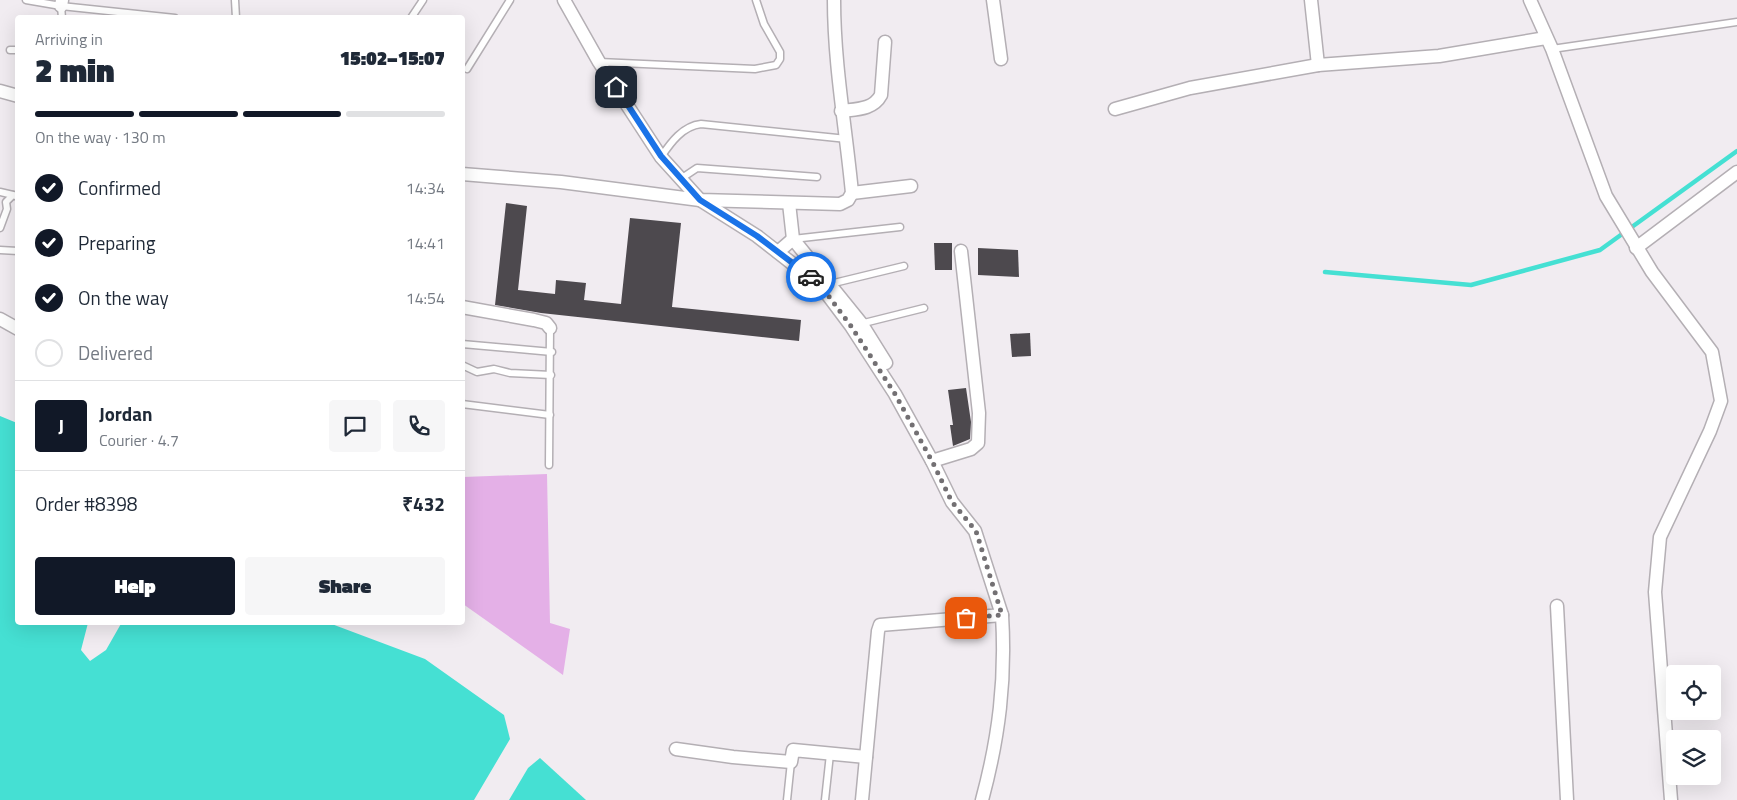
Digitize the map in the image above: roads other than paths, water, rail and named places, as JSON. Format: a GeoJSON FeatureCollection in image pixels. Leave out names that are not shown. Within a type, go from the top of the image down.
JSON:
{"type":"FeatureCollection","features":[{"type":"Feature","properties":{"kind":"street"},"geometry":{"type":"LineString","coordinates":[[564,0],[600,62],[661,156],[700,200],[826,284]]}},
{"type":"Feature","properties":{"kind":"street"},"geometry":{"type":"LineString","coordinates":[[465,174],[561,182],[700,200],[840,204],[848,200],[852,193],[847,140],[841,111],[834,0]]}},
{"type":"Feature","properties":{"kind":"street"},"geometry":{"type":"LineString","coordinates":[[993,0],[1001,59]]}},
{"type":"Feature","properties":{"kind":"street"},"geometry":{"type":"LineString","coordinates":[[1311,0],[1318,65]]}},
{"type":"Feature","properties":{"kind":"street"},"geometry":{"type":"LineString","coordinates":[[1530,0],[1549,44],[1606,196],[1652,272],[1712,352],[1721,401],[1710,431],[1660,537],[1655,592],[1671,800]]}},
{"type":"Feature","properties":{"kind":"street"},"geometry":{"type":"LineString","coordinates":[[841,111],[865,108],[878,100],[881,95],[884,42]]}},
{"type":"Feature","properties":{"kind":"street"},"geometry":{"type":"LineString","coordinates":[[1115,109],[1190,88],[1318,65],[1439,56],[1549,44]]}},
{"type":"Feature","properties":{"kind":"street"},"geometry":{"type":"LineString","coordinates":[[0,91],[15,95]]}},
{"type":"Feature","properties":{"kind":"street"},"geometry":{"type":"LineString","coordinates":[[1634,244],[1737,172]]}},
{"type":"Feature","properties":{"kind":"street"},"geometry":{"type":"LineString","coordinates":[[852,193],[911,186]]}},
{"type":"Feature","properties":{"kind":"street"},"geometry":{"type":"LineString","coordinates":[[789,202],[794,239],[886,363]]}},
{"type":"Feature","properties":{"kind":"street"},"geometry":{"type":"LineString","coordinates":[[778,252],[794,239]]}},
{"type":"Feature","properties":{"kind":"street"},"geometry":{"type":"LineString","coordinates":[[932,461],[971,449],[978,443],[979,413],[961,251]]}},
{"type":"Feature","properties":{"kind":"street"},"geometry":{"type":"LineString","coordinates":[[465,308],[534,320],[546,323],[550,328]]}},
{"type":"Feature","properties":{"kind":"street"},"geometry":{"type":"LineString","coordinates":[[0,319],[15,324]]}},
{"type":"Feature","properties":{"kind":"street"},"geometry":{"type":"LineString","coordinates":[[856,325],[932,461],[952,502],[976,531],[1002,615],[1004,658],[998,730],[982,800]]}},
{"type":"Feature","properties":{"kind":"street"},"geometry":{"type":"LineString","coordinates":[[1557,606],[1567,800]]}},
{"type":"Feature","properties":{"kind":"street"},"geometry":{"type":"LineString","coordinates":[[862,800],[880,625],[1002,615]]}},
{"type":"Feature","properties":{"kind":"street"},"geometry":{"type":"LineString","coordinates":[[676,749],[733,757],[791,762],[793,750],[866,757]]}},
{"type":"Feature","properties":{"kind":"lane"},"geometry":{"type":"LineString","coordinates":[[26,0],[62,8],[141,15]]}},
{"type":"Feature","properties":{"kind":"lane"},"geometry":{"type":"LineString","coordinates":[[235,0],[236,15]]}},
{"type":"Feature","properties":{"kind":"lane"},"geometry":{"type":"LineString","coordinates":[[413,15],[423,0]]}},
{"type":"Feature","properties":{"kind":"lane"},"geometry":{"type":"LineString","coordinates":[[467,69],[510,0]]}},
{"type":"Feature","properties":{"kind":"lane"},"geometry":{"type":"LineString","coordinates":[[600,62],[755,69],[776,64],[780,59],[780,52],[764,24],[756,0]]}},
{"type":"Feature","properties":{"kind":"lane"},"geometry":{"type":"LineString","coordinates":[[1549,44],[1737,22]]}},
{"type":"Feature","properties":{"kind":"lane"},"geometry":{"type":"LineString","coordinates":[[661,156],[670,144],[689,126],[701,124],[847,140]]}},
{"type":"Feature","properties":{"kind":"lane"},"geometry":{"type":"LineString","coordinates":[[682,178],[697,168],[817,177]]}},
{"type":"Feature","properties":{"kind":"lane"},"geometry":{"type":"LineString","coordinates":[[0,192],[15,196]]}},
{"type":"Feature","properties":{"kind":"lane"},"geometry":{"type":"LineString","coordinates":[[0,228],[6,210],[6,202],[15,196]]}},
{"type":"Feature","properties":{"kind":"lane"},"geometry":{"type":"LineString","coordinates":[[794,239],[900,227]]}},
{"type":"Feature","properties":{"kind":"lane"},"geometry":{"type":"LineString","coordinates":[[0,250],[15,252]]}},
{"type":"Feature","properties":{"kind":"lane"},"geometry":{"type":"LineString","coordinates":[[826,284],[904,266]]}},
{"type":"Feature","properties":{"kind":"lane"},"geometry":{"type":"LineString","coordinates":[[856,325],[924,308]]}},
{"type":"Feature","properties":{"kind":"lane"},"geometry":{"type":"LineString","coordinates":[[549,465],[552,352],[550,328]]}},
{"type":"Feature","properties":{"kind":"lane"},"geometry":{"type":"LineString","coordinates":[[465,344],[552,352]]}},
{"type":"Feature","properties":{"kind":"lane"},"geometry":{"type":"LineString","coordinates":[[465,366],[477,372],[494,369],[510,373],[551,375]]}},
{"type":"Feature","properties":{"kind":"lane"},"geometry":{"type":"LineString","coordinates":[[465,404],[550,414]]}},
{"type":"Feature","properties":{"kind":"lane"},"geometry":{"type":"LineString","coordinates":[[825,800],[830,754]]}},
{"type":"Feature","properties":{"kind":"lane"},"geometry":{"type":"LineString","coordinates":[[787,800],[791,762]]}},
{"type":"Feature","properties":{"kind":"waterway"},"geometry":{"type":"LineString","coordinates":[[1325,272],[1471,285],[1600,250],[1737,151]]}}]}
